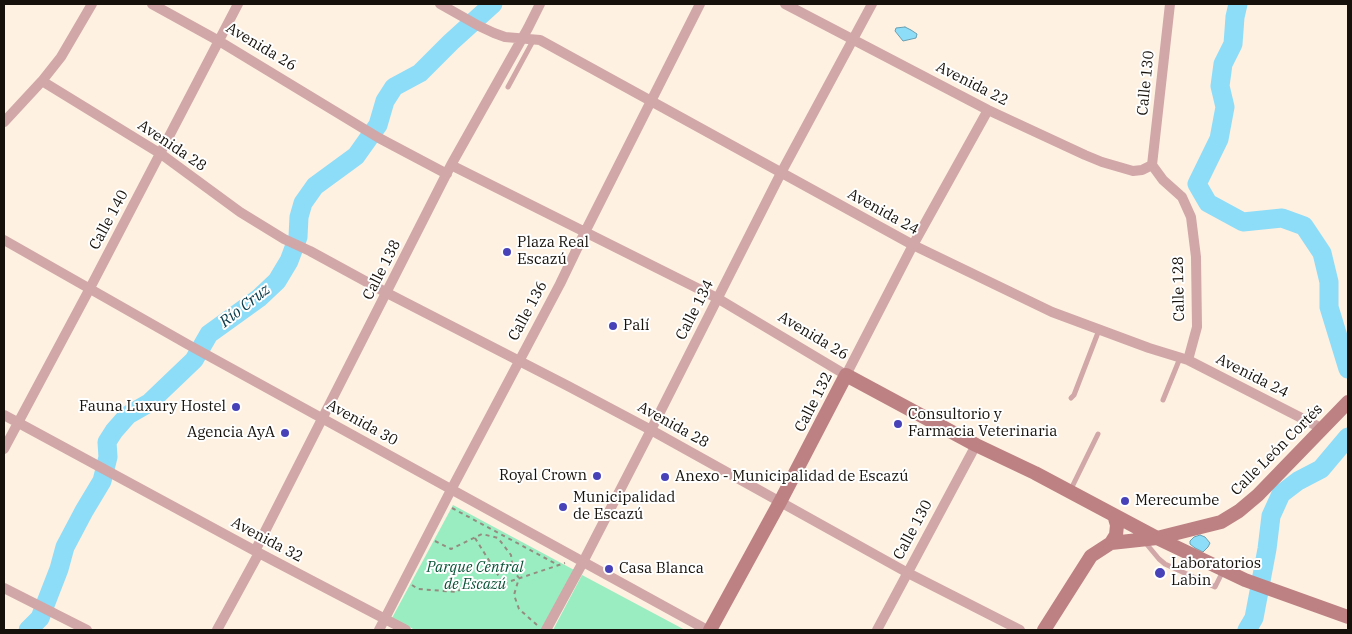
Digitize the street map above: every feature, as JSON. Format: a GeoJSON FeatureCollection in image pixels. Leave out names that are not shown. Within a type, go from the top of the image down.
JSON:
{"type":"FeatureCollection","features":[{"type":"Feature","properties":{"kind":"main road","name":"Avenida 26"},"geometry":{"type":"LineString","coordinates":[[846,374],[976,445],[1035,473],[1157,538],[1245,580],[1348,617]]}},
{"type":"Feature","properties":{"kind":"main road","name":"Calle 132"},"geometry":{"type":"LineString","coordinates":[[709,630],[780,502],[846,374]]}},
{"type":"Feature","properties":{"kind":"main road","name":"Calle León Cortés"},"geometry":{"type":"LineString","coordinates":[[1111,543],[1157,538],[1221,522],[1239,511],[1258,495],[1348,402]]}},
{"type":"Feature","properties":{"kind":"main road"},"geometry":{"type":"LineString","coordinates":[[1044,630],[1091,556],[1111,543],[1116,535],[1118,530],[1114,515]]}},
{"type":"Feature","properties":{"kind":"main road"},"geometry":{"type":"LineString","coordinates":[[1184,551],[1182,544],[1184,536],[1188,531]]}},
{"type":"Feature","properties":{"kind":"street"},"geometry":{"type":"LineString","coordinates":[[4,122],[42,81],[61,57],[92,4]]}},
{"type":"Feature","properties":{"kind":"street","name":"Avenida 26"},"geometry":{"type":"LineString","coordinates":[[152,4],[219,40],[379,138],[584,232],[717,298],[846,374]]}},
{"type":"Feature","properties":{"kind":"street","name":"Calle 140"},"geometry":{"type":"LineString","coordinates":[[4,449],[90,290],[238,4]]}},
{"type":"Feature","properties":{"kind":"street","name":"Avenida 24"},"geometry":{"type":"LineString","coordinates":[[440,4],[479,26],[505,37],[540,40],[913,246],[1052,312],[1184,359],[1323,428]]}},
{"type":"Feature","properties":{"kind":"street","name":"Calle 138"},"geometry":{"type":"LineString","coordinates":[[217,630],[322,418],[449,170],[540,4]]}},
{"type":"Feature","properties":{"kind":"street","name":"Calle 136"},"geometry":{"type":"LineString","coordinates":[[379,630],[560,284],[584,232],[700,4]]}},
{"type":"Feature","properties":{"kind":"street","name":"Avenida 22"},"geometry":{"type":"LineString","coordinates":[[784,4],[988,110],[1085,155],[1133,171],[1142,170],[1152,165]]}},
{"type":"Feature","properties":{"kind":"street","name":"Calle 134"},"geometry":{"type":"LineString","coordinates":[[546,630],[651,430],[781,173],[872,4]]}},
{"type":"Feature","properties":{"kind":"street","name":"Calle 130"},"geometry":{"type":"LineString","coordinates":[[1152,165],[1170,4]]}},
{"type":"Feature","properties":{"kind":"street","name":"Avenida 28"},"geometry":{"type":"LineString","coordinates":[[42,81],[161,154],[240,212],[284,239],[651,430],[908,573],[1020,630]]}},
{"type":"Feature","properties":{"kind":"street","name":"Calle 132"},"geometry":{"type":"LineString","coordinates":[[846,374],[913,246],[988,110]]}},
{"type":"Feature","properties":{"kind":"street","name":"Calle 128"},"geometry":{"type":"LineString","coordinates":[[1152,165],[1163,180],[1182,197],[1191,217],[1196,257],[1197,327],[1184,359]]}},
{"type":"Feature","properties":{"kind":"street","name":"Avenida 30"},"geometry":{"type":"LineString","coordinates":[[4,240],[186,344],[709,630]]}},
{"type":"Feature","properties":{"kind":"street"},"geometry":{"type":"LineString","coordinates":[[4,415],[18,423]]}},
{"type":"Feature","properties":{"kind":"street","name":"Avenida 32"},"geometry":{"type":"LineString","coordinates":[[18,423],[406,630]]}},
{"type":"Feature","properties":{"kind":"street","name":"Calle 130"},"geometry":{"type":"LineString","coordinates":[[877,630],[976,445]]}},
{"type":"Feature","properties":{"kind":"street"},"geometry":{"type":"LineString","coordinates":[[4,588],[87,630]]}},
{"type":"Feature","properties":{"kind":"lane"},"geometry":{"type":"LineString","coordinates":[[508,87],[534,39]]}},
{"type":"Feature","properties":{"kind":"lane"},"geometry":{"type":"LineString","coordinates":[[1071,398],[1074,395],[1100,330]]}},
{"type":"Feature","properties":{"kind":"lane"},"geometry":{"type":"LineString","coordinates":[[1163,400],[1184,359]]}},
{"type":"Feature","properties":{"kind":"lane"},"geometry":{"type":"LineString","coordinates":[[1070,491],[1098,434]]}},
{"type":"Feature","properties":{"kind":"lane"},"geometry":{"type":"LineString","coordinates":[[1142,539],[1159,559],[1166,564],[1215,587],[1224,570]]}},
{"type":"Feature","properties":{"kind":"path"},"geometry":{"type":"LineString","coordinates":[[445,504],[558,565]]}},
{"type":"Feature","properties":{"kind":"path"},"geometry":{"type":"LineString","coordinates":[[427,537],[451,549],[482,534],[498,538],[511,555],[512,570],[519,578]]}},
{"type":"Feature","properties":{"kind":"path"},"geometry":{"type":"LineString","coordinates":[[498,538],[499,534]]}},
{"type":"Feature","properties":{"kind":"path"},"geometry":{"type":"LineString","coordinates":[[475,538],[503,584]]}},
{"type":"Feature","properties":{"kind":"path"},"geometry":{"type":"LineString","coordinates":[[405,581],[418,588],[457,592],[466,585],[493,586],[503,584],[568,562],[571,556]]}},
{"type":"Feature","properties":{"kind":"path"},"geometry":{"type":"LineString","coordinates":[[519,578],[514,595],[519,609],[546,630]]}},
{"type":"Feature","properties":{"kind":"green space","name":"Parque Central de Escazú"},"geometry":{"type":"Polygon","coordinates":[[[453,505],[576,571],[544,630],[415,630],[392,618],[453,505]]]}},
{"type":"Feature","properties":{"kind":"green space"},"geometry":{"type":"Polygon","coordinates":[[[582,575],[685,630],[553,630],[582,575]]]}},
{"type":"Feature","properties":{"kind":"water"},"geometry":{"type":"Polygon","coordinates":[[[905,27],[917,34],[916,38],[903,41],[895,31],[896,28],[905,27]]]}},
{"type":"Feature","properties":{"kind":"water"},"geometry":{"type":"Polygon","coordinates":[[[1200,535],[1205,537],[1210,543],[1203,552],[1190,544],[1194,537],[1200,535]]]}},
{"type":"Feature","properties":{"kind":"waterway","name":"Río Cruz"},"geometry":{"type":"LineString","coordinates":[[28,630],[40,618],[59,569],[65,547],[102,481],[108,457],[107,442],[114,431],[128,415],[149,403],[194,360],[209,334],[259,298],[277,281],[289,261],[298,237],[299,217],[303,203],[315,186],[356,156],[378,125],[385,101],[394,87],[420,73],[493,4]]}},
{"type":"Feature","properties":{"kind":"waterway"},"geometry":{"type":"LineString","coordinates":[[1238,4],[1233,44],[1223,64],[1220,86],[1225,107],[1219,139],[1197,184],[1208,203],[1243,222],[1282,218],[1304,226],[1322,253],[1329,282],[1329,307],[1348,369]]}},
{"type":"Feature","properties":{"kind":"waterway"},"geometry":{"type":"LineString","coordinates":[[1247,630],[1254,618],[1271,516],[1281,494],[1298,481],[1321,469],[1348,437]]}},
{"type":"Feature","properties":{"kind":"place","name":"Plaza Real Escazú"},"geometry":{"type":"Point","coordinates":[507,252]}},
{"type":"Feature","properties":{"kind":"place","name":"Palí"},"geometry":{"type":"Point","coordinates":[613,326]}},
{"type":"Feature","properties":{"kind":"place","name":"Fauna Luxury Hostel"},"geometry":{"type":"Point","coordinates":[236,407]}},
{"type":"Feature","properties":{"kind":"place","name":"Consultorio y Farmacia Veterinaria"},"geometry":{"type":"Point","coordinates":[898,424]}},
{"type":"Feature","properties":{"kind":"place","name":"Agencia AyA"},"geometry":{"type":"Point","coordinates":[285,433]}},
{"type":"Feature","properties":{"kind":"place","name":"Royal Crown"},"geometry":{"type":"Point","coordinates":[597,476]}},
{"type":"Feature","properties":{"kind":"place","name":"Anexo - Municipalidad de Escazú"},"geometry":{"type":"Point","coordinates":[665,477]}},
{"type":"Feature","properties":{"kind":"place","name":"Merecumbe"},"geometry":{"type":"Point","coordinates":[1125,501]}},
{"type":"Feature","properties":{"kind":"place","name":"Municipalidad de Escazú"},"geometry":{"type":"Point","coordinates":[563,507]}},
{"type":"Feature","properties":{"kind":"place","name":"Casa Blanca"},"geometry":{"type":"Point","coordinates":[609,569]}},
{"type":"Feature","properties":{"kind":"place","name":"Laboratorios Labin"},"geometry":{"type":"Point","coordinates":[1160,573]}}]}
